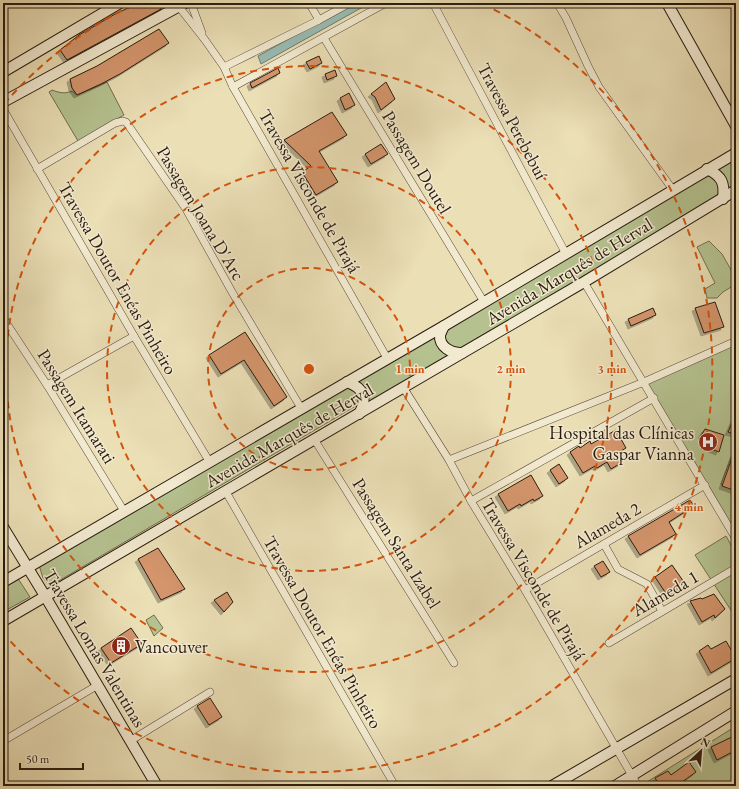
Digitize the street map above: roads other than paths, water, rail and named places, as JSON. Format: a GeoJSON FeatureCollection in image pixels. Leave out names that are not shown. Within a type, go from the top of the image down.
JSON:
{"type":"FeatureCollection","features":[{"type":"Feature","properties":{"kind":"main road"},"geometry":{"type":"LineString","coordinates":[[3,72],[120,3]]}},
{"type":"Feature","properties":{"kind":"main road"},"geometry":{"type":"LineString","coordinates":[[667,3],[736,126]]}},
{"type":"Feature","properties":{"kind":"main road"},"geometry":{"type":"LineString","coordinates":[[3,102],[180,4]]}},
{"type":"Feature","properties":{"kind":"main road","name":"Avenida Marquês de Herval"},"geometry":{"type":"LineString","coordinates":[[3,582],[209,461],[444,326],[736,153]]}},
{"type":"Feature","properties":{"kind":"main road"},"geometry":{"type":"LineString","coordinates":[[707,169],[720,178],[724,188],[723,199]]}},
{"type":"Feature","properties":{"kind":"main road","name":"Avenida Marquês de Herval"},"geometry":{"type":"LineString","coordinates":[[3,620],[359,414],[584,282],[736,190]]}},
{"type":"Feature","properties":{"kind":"main road"},"geometry":{"type":"LineString","coordinates":[[444,326],[440,334],[442,342],[447,350],[450,352],[462,353]]}},
{"type":"Feature","properties":{"kind":"main road"},"geometry":{"type":"LineString","coordinates":[[347,382],[355,386],[363,394],[365,399],[364,406],[359,414]]}},
{"type":"Feature","properties":{"kind":"main road","name":"Travessa Lomas Valentinas"},"geometry":{"type":"LineString","coordinates":[[3,527],[157,786]]}},
{"type":"Feature","properties":{"kind":"main road"},"geometry":{"type":"LineString","coordinates":[[552,786],[736,678]]}},
{"type":"Feature","properties":{"kind":"main road"},"geometry":{"type":"LineString","coordinates":[[615,786],[736,711]]}},
{"type":"Feature","properties":{"kind":"street","name":"Travessa Visconde de Pirajá"},"geometry":{"type":"LineString","coordinates":[[191,3],[205,40]]}},
{"type":"Feature","properties":{"kind":"street"},"geometry":{"type":"LineString","coordinates":[[309,3],[319,20]]}},
{"type":"Feature","properties":{"kind":"street"},"geometry":{"type":"LineString","coordinates":[[224,68],[350,3]]}},
{"type":"Feature","properties":{"kind":"street"},"geometry":{"type":"LineString","coordinates":[[233,87],[386,3]]}},
{"type":"Feature","properties":{"kind":"street","name":"Travessa Perebebuí"},"geometry":{"type":"LineString","coordinates":[[433,3],[566,254]]}},
{"type":"Feature","properties":{"kind":"street"},"geometry":{"type":"LineString","coordinates":[[557,3],[566,18],[599,86],[673,190]]}},
{"type":"Feature","properties":{"kind":"street","name":"Travessa Visconde de Pirajá"},"geometry":{"type":"LineString","coordinates":[[180,4],[224,68],[233,87],[387,358]]}},
{"type":"Feature","properties":{"kind":"street","name":"Passagem Doutel"},"geometry":{"type":"LineString","coordinates":[[324,38],[484,302]]}},
{"type":"Feature","properties":{"kind":"street","name":"Travessa Doutor Enéas Pinheiro"},"geometry":{"type":"LineString","coordinates":[[3,109],[134,336],[209,461]]}},
{"type":"Feature","properties":{"kind":"street","name":"Passagem Joana D'Arc"},"geometry":{"type":"LineString","coordinates":[[37,169],[116,123],[123,121],[126,122],[186,209],[232,292],[301,408]]}},
{"type":"Feature","properties":{"kind":"street"},"geometry":{"type":"LineString","coordinates":[[584,282],[736,539]]}},
{"type":"Feature","properties":{"kind":"street","name":"Passagem Itamarati"},"geometry":{"type":"LineString","coordinates":[[3,318],[47,385],[124,511]]}},
{"type":"Feature","properties":{"kind":"street"},"geometry":{"type":"LineString","coordinates":[[47,385],[134,336]]}},
{"type":"Feature","properties":{"kind":"street"},"geometry":{"type":"LineString","coordinates":[[449,460],[644,382],[736,341]]}},
{"type":"Feature","properties":{"kind":"street","name":"Travessa Visconde de Pirajá"},"geometry":{"type":"LineString","coordinates":[[403,387],[449,460],[471,501],[638,786]]}},
{"type":"Feature","properties":{"kind":"street"},"geometry":{"type":"LineString","coordinates":[[471,501],[654,398]]}},
{"type":"Feature","properties":{"kind":"street","name":"Passagem Santa Izabel"},"geometry":{"type":"LineString","coordinates":[[314,439],[454,663]]}},
{"type":"Feature","properties":{"kind":"street","name":"Alameda 2"},"geometry":{"type":"LineString","coordinates":[[524,590],[705,485]]}},
{"type":"Feature","properties":{"kind":"street","name":"Travessa Doutor Enéas Pinheiro"},"geometry":{"type":"LineString","coordinates":[[226,492],[395,786]]}},
{"type":"Feature","properties":{"kind":"street"},"geometry":{"type":"LineString","coordinates":[[604,544],[618,569],[647,584],[662,611]]}},
{"type":"Feature","properties":{"kind":"street","name":"Alameda 1"},"geometry":{"type":"LineString","coordinates":[[609,643],[736,568]]}},
{"type":"Feature","properties":{"kind":"street"},"geometry":{"type":"LineString","coordinates":[[3,741],[98,685]]}},
{"type":"Feature","properties":{"kind":"street"},"geometry":{"type":"LineString","coordinates":[[130,741],[210,692]]}},
{"type":"Feature","properties":{"kind":"water"},"geometry":{"type":"Polygon","coordinates":[[[354,3],[370,3],[261,64],[258,56],[354,3]]]}},
{"type":"Feature","properties":{"kind":"place","name":"Hospital das Clínicas Gaspar Vianna"},"geometry":{"type":"Point","coordinates":[708,442]}},
{"type":"Feature","properties":{"kind":"place","name":"Vancouver"},"geometry":{"type":"Point","coordinates":[121,646]}}]}
